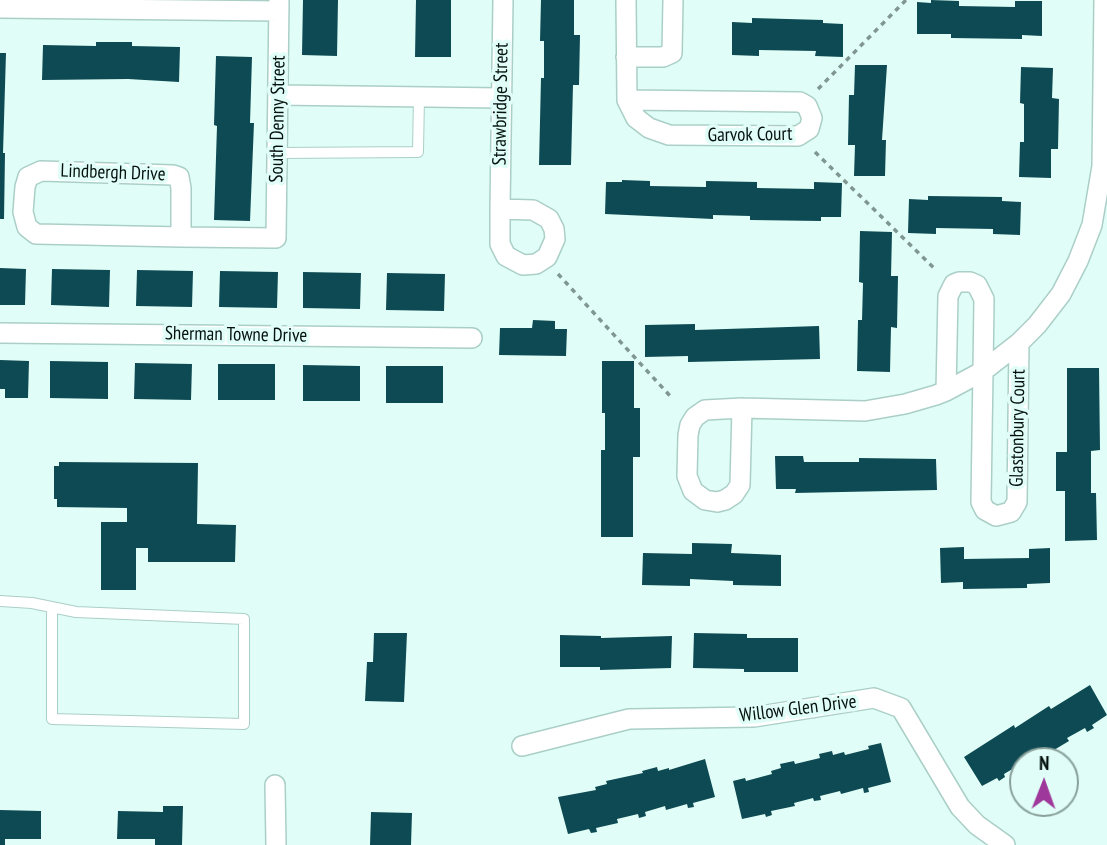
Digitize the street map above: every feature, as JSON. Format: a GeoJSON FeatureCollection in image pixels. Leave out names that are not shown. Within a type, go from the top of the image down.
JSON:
{"type":"FeatureCollection","features":[{"type":"Feature","properties":{"kind":"street","name":"Strawbridge Street"},"geometry":{"type":"LineString","coordinates":[[500,209],[503,0]]}},
{"type":"Feature","properties":{"kind":"street"},"geometry":{"type":"LineString","coordinates":[[626,0],[628,100]]}},
{"type":"Feature","properties":{"kind":"street"},"geometry":{"type":"LineString","coordinates":[[626,57],[663,57],[672,52],[673,0]]}},
{"type":"Feature","properties":{"kind":"street","name":"Glastonbury Court"},"geometry":{"type":"LineString","coordinates":[[742,408],[740,485],[734,494],[725,499],[717,502],[705,500],[692,491],[687,476],[690,425],[695,417],[705,410],[742,408],[865,411],[905,404],[946,391],[983,371],[1037,325],[1061,293],[1078,261],[1094,217],[1102,166],[1104,0]]}},
{"type":"Feature","properties":{"kind":"street"},"geometry":{"type":"LineString","coordinates":[[0,8],[279,5]]}},
{"type":"Feature","properties":{"kind":"street","name":"South Denny Street"},"geometry":{"type":"LineString","coordinates":[[276,238],[279,5]]}},
{"type":"Feature","properties":{"kind":"street"},"geometry":{"type":"LineString","coordinates":[[278,95],[501,98]]}},
{"type":"Feature","properties":{"kind":"street","name":"Garvok Court"},"geometry":{"type":"LineString","coordinates":[[628,100],[800,102],[807,106],[812,118],[809,129],[798,136],[669,135],[644,125],[633,113],[628,100]]}},
{"type":"Feature","properties":{"kind":"street","name":"Lindbergh Drive"},"geometry":{"type":"LineString","coordinates":[[181,237],[181,188],[179,177],[173,174],[41,171],[28,177],[23,212],[27,227],[36,234],[181,237],[276,238]]}},
{"type":"Feature","properties":{"kind":"street","name":"Glastonbury Court"},"geometry":{"type":"LineString","coordinates":[[946,391],[948,296],[954,284],[959,282],[977,285],[983,294],[981,502],[991,514],[1004,516],[1014,508],[1017,499],[1019,342]]}},
{"type":"Feature","properties":{"kind":"street","name":"Sherman Towne Drive"},"geometry":{"type":"LineString","coordinates":[[0,333],[472,338]]}},
{"type":"Feature","properties":{"kind":"street","name":"Willow Glen Drive"},"geometry":{"type":"LineString","coordinates":[[522,746],[629,719],[754,717],[874,698],[901,708],[960,807],[977,825],[1005,845]]}},
{"type":"Feature","properties":{"kind":"street"},"geometry":{"type":"LineString","coordinates":[[275,785],[276,845]]}},
{"type":"Feature","properties":{"kind":"lane"},"geometry":{"type":"LineString","coordinates":[[277,153],[418,152],[419,97]]}},
{"type":"Feature","properties":{"kind":"lane"},"geometry":{"type":"LineString","coordinates":[[0,601],[52,607],[76,612],[244,618],[244,724],[52,719],[52,607]]}},
{"type":"Feature","properties":{"kind":"path"},"geometry":{"type":"LineString","coordinates":[[818,89],[906,0]]}},
{"type":"Feature","properties":{"kind":"path"},"geometry":{"type":"LineString","coordinates":[[815,152],[934,268]]}},
{"type":"Feature","properties":{"kind":"path"},"geometry":{"type":"LineString","coordinates":[[558,274],[672,398]]}},
{"type":"Feature","properties":{"kind":"building"},"geometry":{"type":"Polygon","coordinates":[[[303,0],[338,0],[337,56],[302,55],[303,0]]]}},
{"type":"Feature","properties":{"kind":"building"},"geometry":{"type":"Polygon","coordinates":[[[416,0],[451,0],[451,57],[415,57],[416,0]]]}},
{"type":"Feature","properties":{"kind":"building"},"geometry":{"type":"Polygon","coordinates":[[[541,0],[574,0],[574,35],[580,35],[579,85],[573,85],[571,165],[539,165],[541,78],[544,78],[544,41],[540,41],[541,0]]]}},
{"type":"Feature","properties":{"kind":"building"},"geometry":{"type":"Polygon","coordinates":[[[931,0],[959,1],[959,6],[1015,7],[1015,1],[1042,1],[1042,36],[1022,35],[1022,39],[951,38],[951,34],[917,34],[917,2],[931,3],[931,0]]]}},
{"type":"Feature","properties":{"kind":"building"},"geometry":{"type":"Polygon","coordinates":[[[752,18],[823,20],[823,23],[843,24],[843,57],[815,56],[816,51],[759,50],[759,56],[732,55],[732,22],[752,23],[752,18]]]}},
{"type":"Feature","properties":{"kind":"building"},"geometry":{"type":"Polygon","coordinates":[[[96,42],[132,42],[132,46],[180,47],[179,82],[128,79],[42,80],[43,45],[96,46],[96,42]]]}},
{"type":"Feature","properties":{"kind":"building"},"geometry":{"type":"Polygon","coordinates":[[[0,53],[6,53],[4,219],[0,219],[0,53]]]}},
{"type":"Feature","properties":{"kind":"building"},"geometry":{"type":"Polygon","coordinates":[[[216,56],[252,57],[250,123],[254,123],[250,221],[214,220],[216,56]]]}},
{"type":"Feature","properties":{"kind":"building"},"geometry":{"type":"Polygon","coordinates":[[[855,65],[887,65],[882,140],[886,140],[885,176],[854,176],[855,145],[848,145],[849,95],[854,95],[855,65]]]}},
{"type":"Feature","properties":{"kind":"building"},"geometry":{"type":"Polygon","coordinates":[[[1021,67],[1053,68],[1052,98],[1059,99],[1058,149],[1051,149],[1051,178],[1019,177],[1020,142],[1024,142],[1024,104],[1020,103],[1021,67]]]}},
{"type":"Feature","properties":{"kind":"building"},"geometry":{"type":"Polygon","coordinates":[[[650,181],[650,186],[706,187],[706,181],[757,182],[757,188],[814,189],[814,182],[842,183],[841,217],[821,217],[821,221],[750,220],[750,216],[713,215],[713,219],[605,214],[606,182],[650,181]]]}},
{"type":"Feature","properties":{"kind":"building"},"geometry":{"type":"Polygon","coordinates":[[[928,196],[1002,197],[1002,201],[1021,202],[1020,235],[993,234],[993,229],[936,228],[936,234],[908,233],[909,199],[928,200],[928,196]]]}},
{"type":"Feature","properties":{"kind":"building"},"geometry":{"type":"Polygon","coordinates":[[[860,231],[892,232],[891,276],[898,276],[897,328],[891,327],[890,372],[857,371],[858,320],[862,320],[863,283],[859,282],[860,231]]]}},
{"type":"Feature","properties":{"kind":"building"},"geometry":{"type":"Polygon","coordinates":[[[0,268],[26,269],[25,305],[0,305],[0,268]]]}},
{"type":"Feature","properties":{"kind":"building"},"geometry":{"type":"Polygon","coordinates":[[[52,269],[110,270],[109,307],[51,305],[52,269]]]}},
{"type":"Feature","properties":{"kind":"building"},"geometry":{"type":"Polygon","coordinates":[[[137,270],[193,271],[192,307],[136,306],[137,270]]]}},
{"type":"Feature","properties":{"kind":"building"},"geometry":{"type":"Polygon","coordinates":[[[220,271],[278,272],[277,308],[219,307],[220,271]]]}},
{"type":"Feature","properties":{"kind":"building"},"geometry":{"type":"Polygon","coordinates":[[[303,272],[361,273],[360,309],[303,308],[303,272]]]}},
{"type":"Feature","properties":{"kind":"building"},"geometry":{"type":"Polygon","coordinates":[[[387,273],[445,274],[444,311],[386,310],[387,273]]]}},
{"type":"Feature","properties":{"kind":"building"},"geometry":{"type":"Polygon","coordinates":[[[533,320],[555,321],[555,329],[567,329],[566,356],[499,355],[500,328],[532,328],[533,320]]]}},
{"type":"Feature","properties":{"kind":"building"},"geometry":{"type":"Polygon","coordinates":[[[695,324],[695,330],[819,326],[820,359],[688,362],[688,356],[645,357],[645,325],[695,324]]]}},
{"type":"Feature","properties":{"kind":"building"},"geometry":{"type":"Polygon","coordinates":[[[0,360],[29,361],[28,398],[5,398],[5,389],[0,389],[0,360]]]}},
{"type":"Feature","properties":{"kind":"building"},"geometry":{"type":"Polygon","coordinates":[[[50,361],[108,362],[108,399],[50,398],[50,361]]]}},
{"type":"Feature","properties":{"kind":"building"},"geometry":{"type":"Polygon","coordinates":[[[602,361],[634,361],[634,408],[640,408],[640,457],[633,457],[633,537],[601,537],[601,450],[605,450],[602,361]]]}},
{"type":"Feature","properties":{"kind":"building"},"geometry":{"type":"Polygon","coordinates":[[[135,363],[192,364],[191,400],[134,399],[135,363]]]}},
{"type":"Feature","properties":{"kind":"building"},"geometry":{"type":"Polygon","coordinates":[[[218,364],[275,364],[275,400],[218,400],[218,364]]]}},
{"type":"Feature","properties":{"kind":"building"},"geometry":{"type":"Polygon","coordinates":[[[303,365],[360,366],[360,401],[303,401],[303,365]]]}},
{"type":"Feature","properties":{"kind":"building"},"geometry":{"type":"Polygon","coordinates":[[[386,366],[443,366],[443,403],[386,403],[386,366]]]}},
{"type":"Feature","properties":{"kind":"building"},"geometry":{"type":"Polygon","coordinates":[[[1067,368],[1099,368],[1100,450],[1091,451],[1091,493],[1096,493],[1097,540],[1065,541],[1065,491],[1056,491],[1056,452],[1067,452],[1067,368]]]}},
{"type":"Feature","properties":{"kind":"building"},"geometry":{"type":"Polygon","coordinates":[[[775,456],[803,456],[804,462],[859,462],[859,458],[936,459],[937,490],[795,493],[796,489],[776,489],[775,456]]]}},
{"type":"Feature","properties":{"kind":"building"},"geometry":{"type":"Polygon","coordinates":[[[59,462],[198,463],[197,524],[236,525],[235,562],[148,562],[148,548],[136,548],[136,590],[101,590],[101,522],[127,522],[127,508],[57,507],[57,499],[54,499],[54,466],[59,466],[59,462]]]}},
{"type":"Feature","properties":{"kind":"building"},"geometry":{"type":"Polygon","coordinates":[[[692,543],[732,544],[731,553],[781,555],[781,586],[733,585],[733,581],[690,579],[690,586],[642,585],[643,553],[692,554],[692,543]]]}},
{"type":"Feature","properties":{"kind":"building"},"geometry":{"type":"Polygon","coordinates":[[[964,547],[964,559],[1029,558],[1029,549],[1050,548],[1050,583],[1027,584],[1027,588],[963,589],[963,582],[941,583],[940,548],[964,547]]]}},
{"type":"Feature","properties":{"kind":"building"},"geometry":{"type":"Polygon","coordinates":[[[374,633],[407,633],[404,702],[365,701],[367,662],[373,662],[374,633]]]}},
{"type":"Feature","properties":{"kind":"building"},"geometry":{"type":"Polygon","coordinates":[[[694,633],[747,634],[747,638],[798,638],[798,672],[693,668],[694,633]]]}},
{"type":"Feature","properties":{"kind":"building"},"geometry":{"type":"Polygon","coordinates":[[[560,635],[601,638],[672,636],[671,668],[600,670],[600,667],[560,667],[560,635]]]}},
{"type":"Feature","properties":{"kind":"building"},"geometry":{"type":"Polygon","coordinates":[[[1090,685],[1107,715],[1092,725],[1094,728],[1087,732],[1085,728],[1067,738],[1069,741],[1059,747],[1009,747],[1009,771],[1004,774],[1005,777],[982,786],[964,757],[1014,725],[1015,728],[1049,706],[1051,709],[1090,685]]]}},
{"type":"Feature","properties":{"kind":"building"},"geometry":{"type":"Polygon","coordinates":[[[881,743],[891,782],[868,788],[869,792],[864,793],[863,788],[841,794],[840,791],[820,796],[821,800],[814,801],[813,798],[794,803],[795,806],[771,811],[772,815],[766,817],[765,814],[742,819],[733,781],[745,778],[746,781],[772,774],[771,771],[781,768],[780,764],[794,761],[795,764],[820,758],[819,754],[832,751],[833,755],[844,752],[845,755],[881,743]]]}},
{"type":"Feature","properties":{"kind":"building"},"geometry":{"type":"Polygon","coordinates":[[[705,759],[715,797],[693,803],[694,807],[688,808],[687,804],[666,810],[665,806],[645,812],[646,816],[639,818],[638,814],[617,819],[618,823],[596,828],[597,832],[591,833],[589,829],[568,834],[558,797],[596,790],[595,787],[607,784],[606,781],[657,767],[658,771],[669,770],[705,759]]]}},
{"type":"Feature","properties":{"kind":"building"},"geometry":{"type":"Polygon","coordinates":[[[163,806],[183,806],[182,845],[155,845],[155,839],[117,839],[118,811],[163,812],[163,806]]]}},
{"type":"Feature","properties":{"kind":"building"},"geometry":{"type":"Polygon","coordinates":[[[0,810],[41,811],[41,839],[5,839],[5,845],[0,845],[0,810]]]}},
{"type":"Feature","properties":{"kind":"building"},"geometry":{"type":"Polygon","coordinates":[[[371,812],[412,813],[411,845],[370,845],[371,812]]]}}]}
